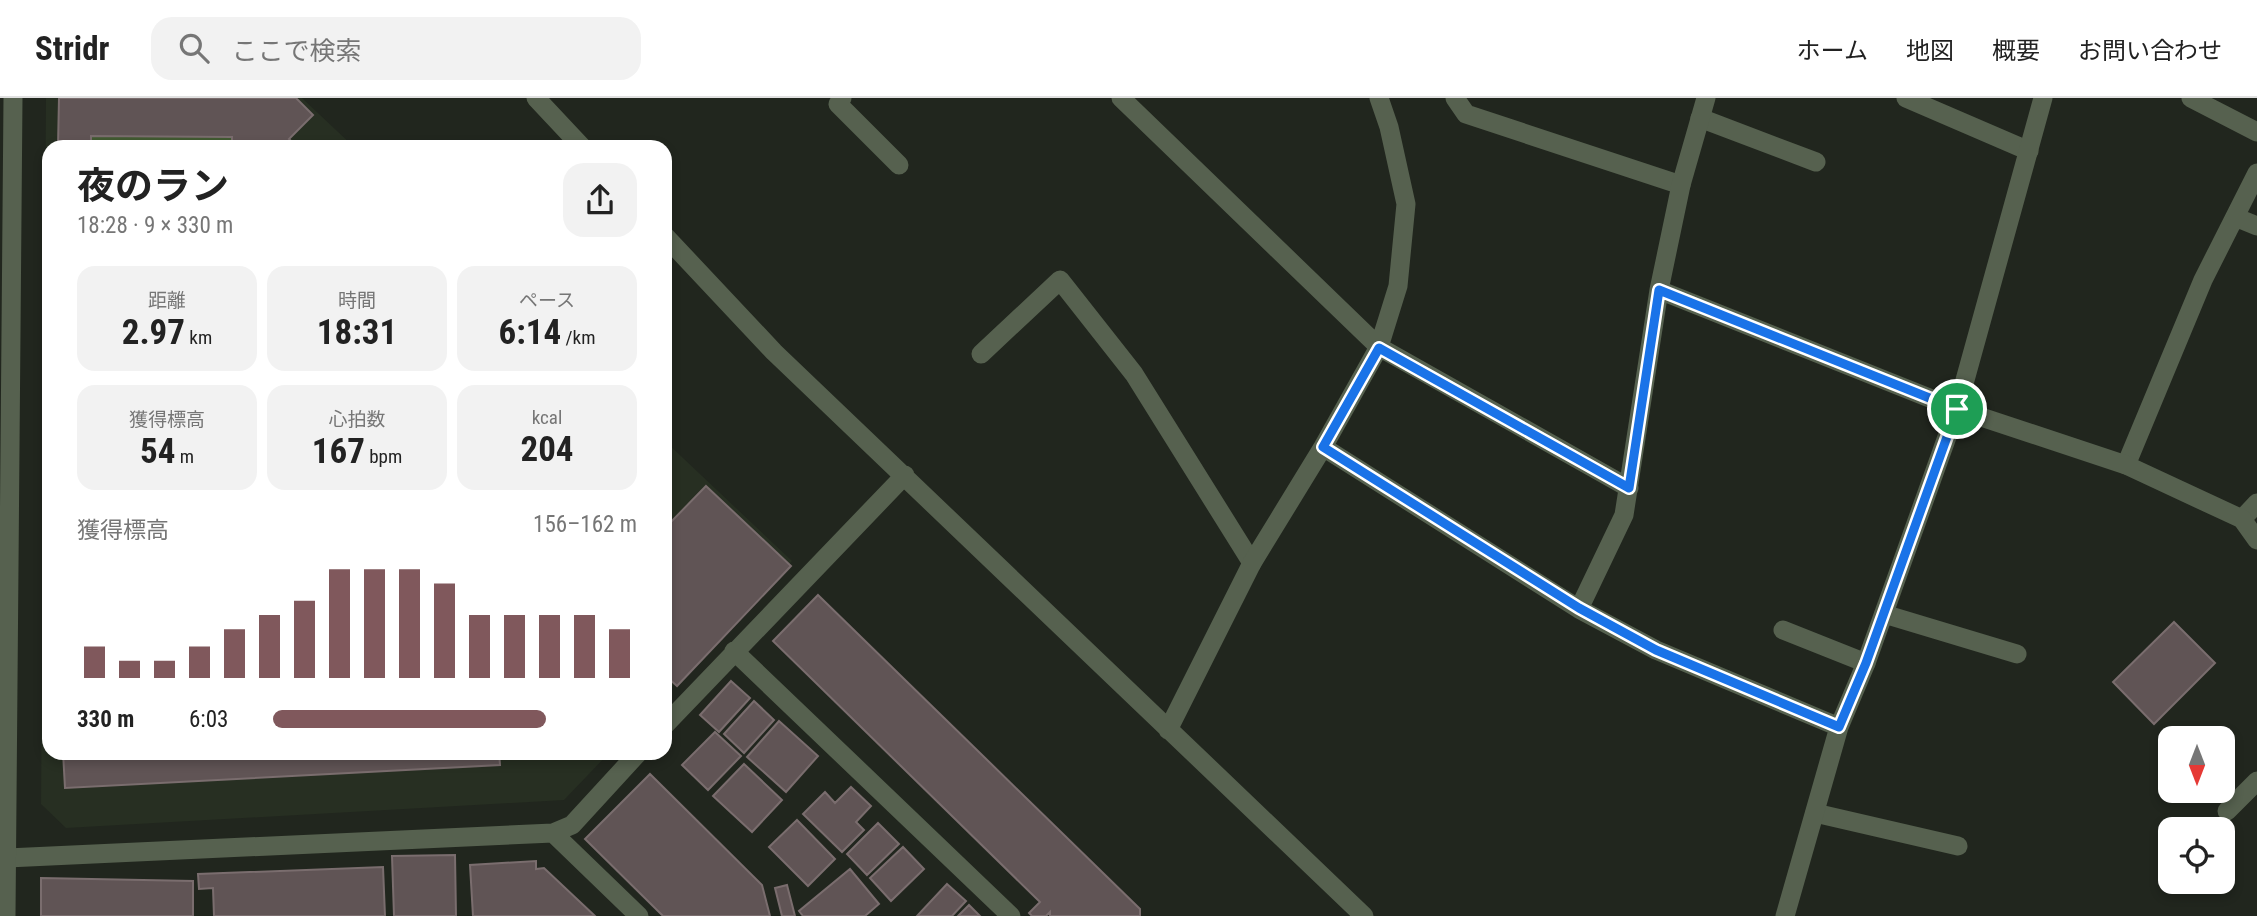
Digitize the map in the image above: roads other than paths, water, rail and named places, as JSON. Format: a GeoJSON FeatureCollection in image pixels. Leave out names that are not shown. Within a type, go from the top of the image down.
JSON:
{"type":"FeatureCollection","features":[{"type":"Feature","properties":{"kind":"street"},"geometry":{"type":"LineString","coordinates":[[6,916],[6,202],[13,98]]}},
{"type":"Feature","properties":{"kind":"street"},"geometry":{"type":"LineString","coordinates":[[536,98],[575,140]]}},
{"type":"Feature","properties":{"kind":"street"},"geometry":{"type":"LineString","coordinates":[[842,98],[838,103],[899,165]]}},
{"type":"Feature","properties":{"kind":"street"},"geometry":{"type":"LineString","coordinates":[[1121,98],[1379,348],[1629,488]]}},
{"type":"Feature","properties":{"kind":"street"},"geometry":{"type":"LineString","coordinates":[[1168,730],[1252,563],[1323,447],[1379,348],[1398,286],[1406,204],[1389,127],[1379,98]]}},
{"type":"Feature","properties":{"kind":"street"},"geometry":{"type":"LineString","coordinates":[[1455,98],[1466,114],[1681,185]]}},
{"type":"Feature","properties":{"kind":"street"},"geometry":{"type":"LineString","coordinates":[[1579,608],[1624,515],[1659,290],[1681,185],[1706,98]]}},
{"type":"Feature","properties":{"kind":"street"},"geometry":{"type":"LineString","coordinates":[[1906,98],[2029,151]]}},
{"type":"Feature","properties":{"kind":"street"},"geometry":{"type":"LineString","coordinates":[[1784,916],[1839,727],[1866,663],[1957,409],[2043,98]]}},
{"type":"Feature","properties":{"kind":"street"},"geometry":{"type":"LineString","coordinates":[[2191,98],[2257,132]]}},
{"type":"Feature","properties":{"kind":"street"},"geometry":{"type":"LineString","coordinates":[[1700,118],[1816,162]]}},
{"type":"Feature","properties":{"kind":"street"},"geometry":{"type":"LineString","coordinates":[[2126,465],[2203,281],[2257,173]]}},
{"type":"Feature","properties":{"kind":"street"},"geometry":{"type":"LineString","coordinates":[[2235,217],[2257,226]]}},
{"type":"Feature","properties":{"kind":"street"},"geometry":{"type":"LineString","coordinates":[[672,243],[774,352],[1364,916]]}},
{"type":"Feature","properties":{"kind":"street"},"geometry":{"type":"LineString","coordinates":[[981,354],[1060,280],[1134,374],[1252,563]]}},
{"type":"Feature","properties":{"kind":"street"},"geometry":{"type":"LineString","coordinates":[[1659,290],[1957,409],[2126,465],[2242,519],[2257,540]]}},
{"type":"Feature","properties":{"kind":"street"},"geometry":{"type":"LineString","coordinates":[[1323,447],[1579,608],[1656,650],[1839,727]]}},
{"type":"Feature","properties":{"kind":"street"},"geometry":{"type":"LineString","coordinates":[[672,717],[905,475]]}},
{"type":"Feature","properties":{"kind":"street"},"geometry":{"type":"LineString","coordinates":[[2242,519],[2257,503]]}},
{"type":"Feature","properties":{"kind":"street"},"geometry":{"type":"LineString","coordinates":[[1884,614],[2017,654]]}},
{"type":"Feature","properties":{"kind":"street"},"geometry":{"type":"LineString","coordinates":[[1783,630],[1866,663]]}},
{"type":"Feature","properties":{"kind":"street"},"geometry":{"type":"LineString","coordinates":[[734,651],[1011,916]]}},
{"type":"Feature","properties":{"kind":"street"},"geometry":{"type":"LineString","coordinates":[[6,858],[553,833],[572,825],[632,760]]}},
{"type":"Feature","properties":{"kind":"street"},"geometry":{"type":"LineString","coordinates":[[2227,811],[2257,781]]}},
{"type":"Feature","properties":{"kind":"street"},"geometry":{"type":"LineString","coordinates":[[1815,813],[1958,846]]}},
{"type":"Feature","properties":{"kind":"street"},"geometry":{"type":"LineString","coordinates":[[553,833],[639,916]]}}]}
